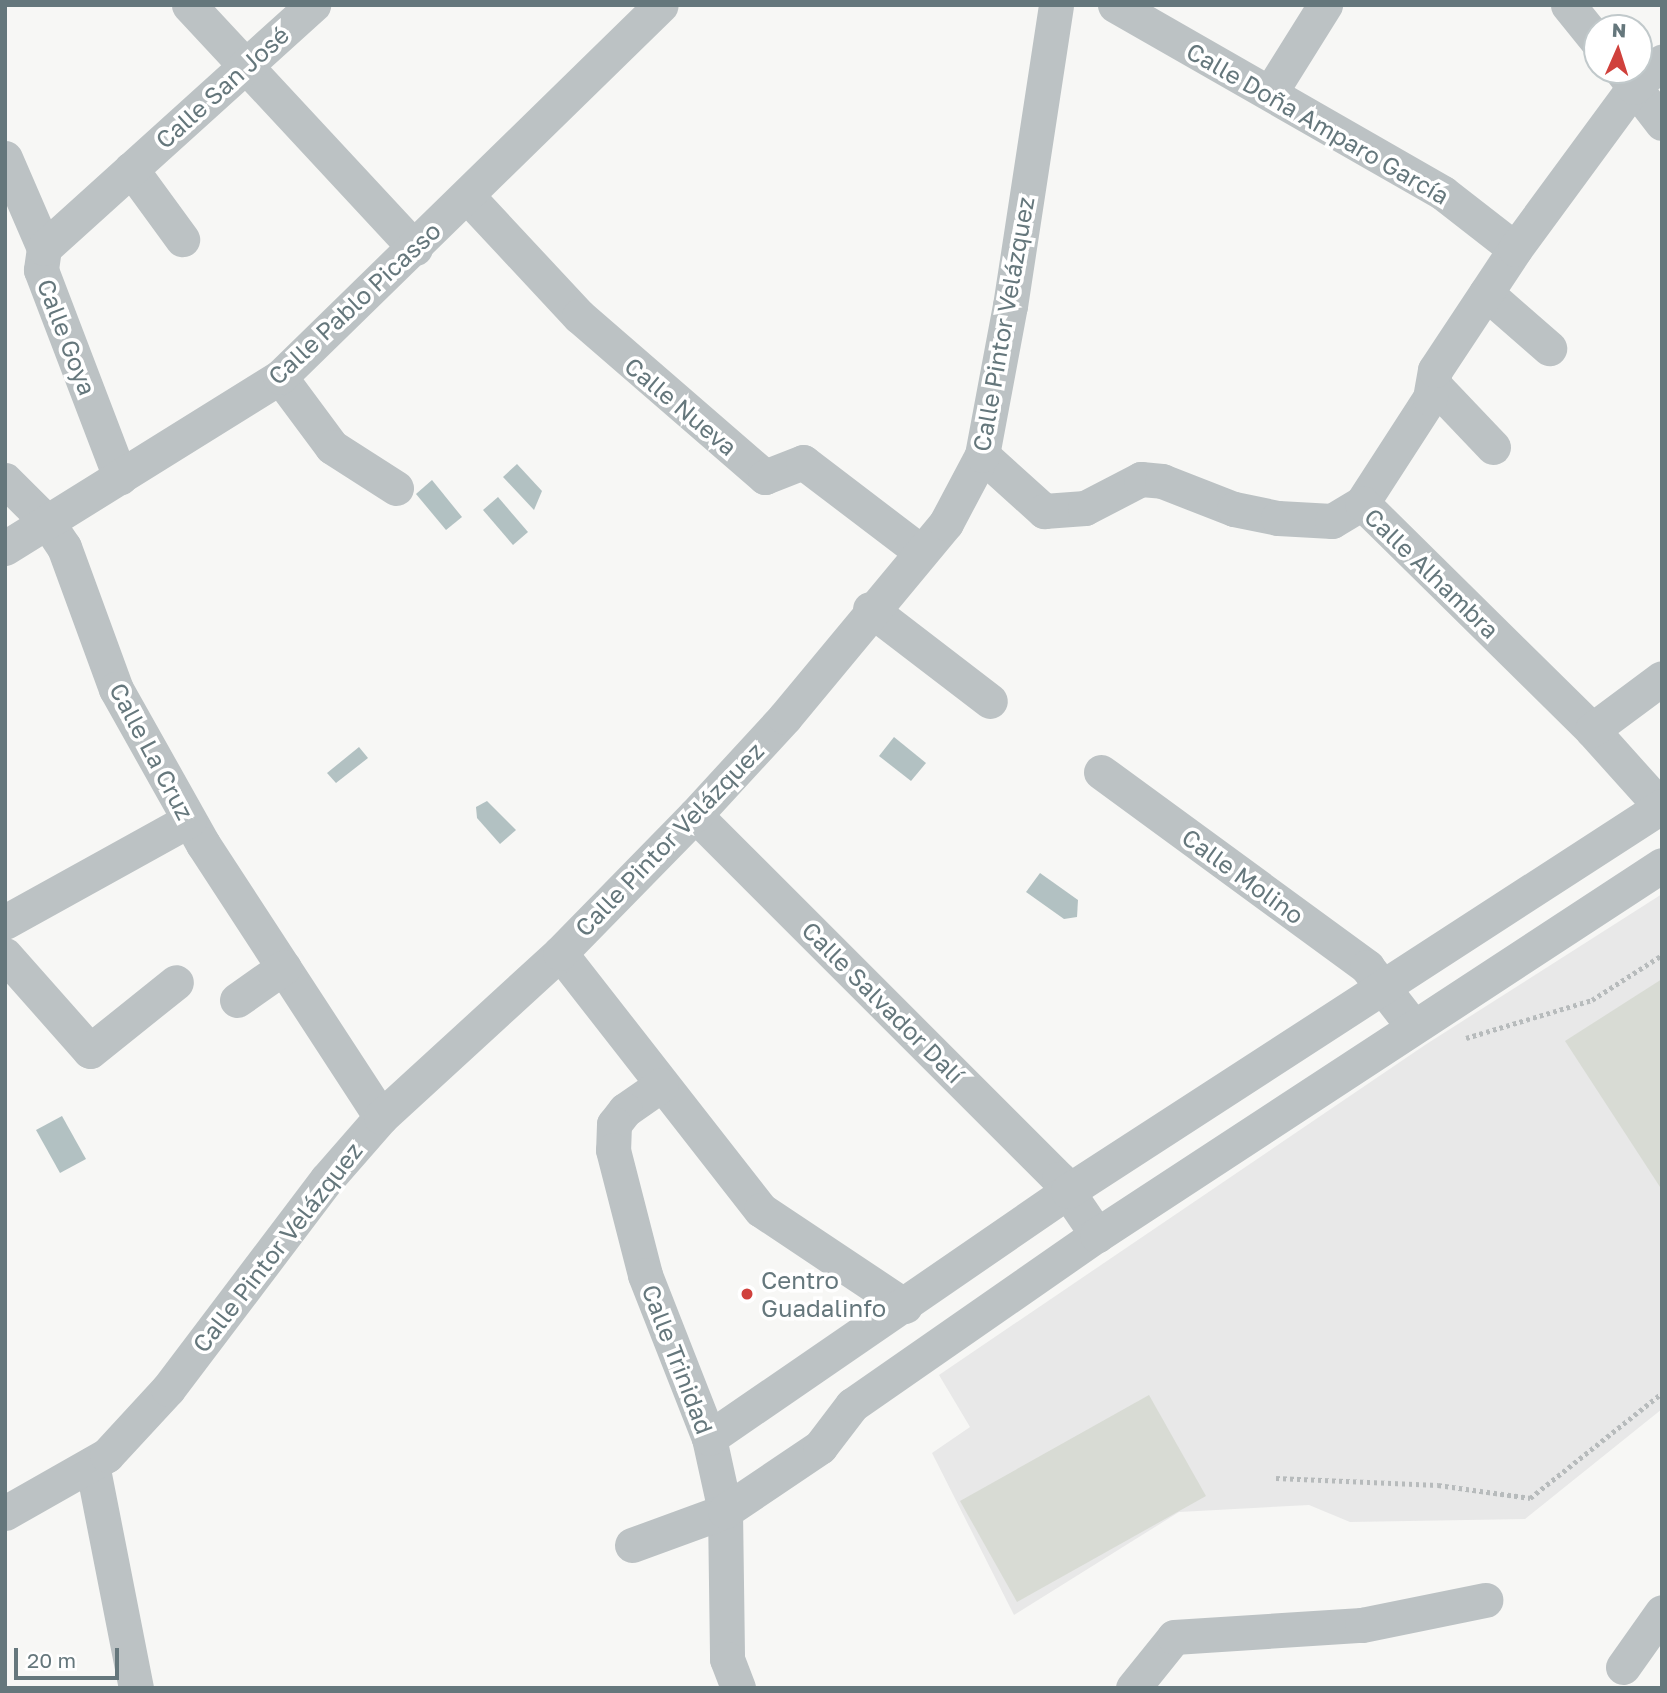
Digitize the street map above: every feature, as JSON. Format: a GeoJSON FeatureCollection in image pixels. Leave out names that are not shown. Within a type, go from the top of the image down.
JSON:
{"type":"FeatureCollection","features":[{"type":"Feature","properties":{"kind":"street"},"geometry":{"type":"LineString","coordinates":[[189,5],[415,248]]}},
{"type":"Feature","properties":{"kind":"street","name":"Calle San José"},"geometry":{"type":"LineString","coordinates":[[44,248],[313,5]]}},
{"type":"Feature","properties":{"kind":"street","name":"Calle Pablo Picasso"},"geometry":{"type":"LineString","coordinates":[[5,548],[280,377],[468,197],[661,5]]}},
{"type":"Feature","properties":{"kind":"street","name":"Calle Pintor Velázquez"},"geometry":{"type":"LineString","coordinates":[[5,1513],[107,1455],[168,1389],[327,1179],[381,1117],[560,953],[695,815],[785,717],[870,609],[946,523],[982,455],[1010,306],[1056,5]]}},
{"type":"Feature","properties":{"kind":"street","name":"Calle Doña Amparo García"},"geometry":{"type":"LineString","coordinates":[[1115,5],[1443,193],[1515,249]]}},
{"type":"Feature","properties":{"kind":"street"},"geometry":{"type":"LineString","coordinates":[[1270,93],[1325,5]]}},
{"type":"Feature","properties":{"kind":"street"},"geometry":{"type":"LineString","coordinates":[[1568,5],[1583,24]]}},
{"type":"Feature","properties":{"kind":"street"},"geometry":{"type":"LineString","coordinates":[[1362,503],[1430,398],[1435,370],[1624,84]]}},
{"type":"Feature","properties":{"kind":"street"},"geometry":{"type":"LineString","coordinates":[[1631,84],[1662,122]]}},
{"type":"Feature","properties":{"kind":"street","name":"Calle Goya"},"geometry":{"type":"LineString","coordinates":[[5,158],[44,248],[41,270],[120,477]]}},
{"type":"Feature","properties":{"kind":"street"},"geometry":{"type":"LineString","coordinates":[[131,169],[182,239]]}},
{"type":"Feature","properties":{"kind":"street","name":"Calle Nueva"},"geometry":{"type":"LineString","coordinates":[[468,197],[579,316],[765,477],[803,462],[921,552]]}},
{"type":"Feature","properties":{"kind":"street"},"geometry":{"type":"LineString","coordinates":[[1486,293],[1549,348]]}},
{"type":"Feature","properties":{"kind":"street"},"geometry":{"type":"LineString","coordinates":[[280,377],[332,447],[396,488]]}},
{"type":"Feature","properties":{"kind":"street"},"geometry":{"type":"LineString","coordinates":[[1433,384],[1493,447]]}},
{"type":"Feature","properties":{"kind":"street","name":"Calle Alhambra"},"geometry":{"type":"LineString","coordinates":[[982,455],[1044,511],[1086,508],[1141,478],[1162,481],[1234,509],[1278,518],[1332,521],[1362,503],[1592,730],[1661,807]]}},
{"type":"Feature","properties":{"kind":"street","name":"Calle La Cruz"},"geometry":{"type":"LineString","coordinates":[[5,480],[47,522],[64,547],[116,689],[188,820],[381,1117]]}},
{"type":"Feature","properties":{"kind":"street"},"geometry":{"type":"LineString","coordinates":[[870,609],[990,701]]}},
{"type":"Feature","properties":{"kind":"street"},"geometry":{"type":"LineString","coordinates":[[1592,730],[1662,678]]}},
{"type":"Feature","properties":{"kind":"street","name":"Calle Molino"},"geometry":{"type":"LineString","coordinates":[[1101,772],[1367,967],[1412,1025]]}},
{"type":"Feature","properties":{"kind":"street"},"geometry":{"type":"LineString","coordinates":[[709,1437],[905,1306],[1068,1191],[1381,985],[1661,807]]}},
{"type":"Feature","properties":{"kind":"street","name":"Calle Salvador Dalí"},"geometry":{"type":"LineString","coordinates":[[695,815],[1068,1191],[1097,1235]]}},
{"type":"Feature","properties":{"kind":"street"},"geometry":{"type":"LineString","coordinates":[[5,922],[188,820]]}},
{"type":"Feature","properties":{"kind":"street"},"geometry":{"type":"LineString","coordinates":[[632,1545],[725,1511],[820,1447],[852,1405],[1097,1235],[1412,1025],[1662,864]]}},
{"type":"Feature","properties":{"kind":"street"},"geometry":{"type":"LineString","coordinates":[[560,953],[761,1210],[905,1306]]}},
{"type":"Feature","properties":{"kind":"street"},"geometry":{"type":"LineString","coordinates":[[5,955],[90,1051],[176,982]]}},
{"type":"Feature","properties":{"kind":"street"},"geometry":{"type":"LineString","coordinates":[[237,1000],[284,967]]}},
{"type":"Feature","properties":{"kind":"street","name":"Calle Trinidad"},"geometry":{"type":"LineString","coordinates":[[661,1085],[625,1110],[614,1124],[613,1150],[645,1275],[709,1437],[725,1511],[726,1678]]}},
{"type":"Feature","properties":{"kind":"street"},"geometry":{"type":"LineString","coordinates":[[92,1464],[136,1688]]}},
{"type":"Feature","properties":{"kind":"street"},"geometry":{"type":"LineString","coordinates":[[1133,1688],[1174,1637],[1362,1625],[1485,1600]]}},
{"type":"Feature","properties":{"kind":"street"},"geometry":{"type":"LineString","coordinates":[[1623,1667],[1662,1612]]}},
{"type":"Feature","properties":{"kind":"path"},"geometry":{"type":"LineString","coordinates":[[1466,1038],[1592,1000],[1662,955]]}},
{"type":"Feature","properties":{"kind":"path"},"geometry":{"type":"LineString","coordinates":[[1276,1478],[1438,1485],[1530,1498],[1662,1393]]}},
{"type":"Feature","properties":{"kind":"shaded area"},"geometry":{"type":"Polygon","coordinates":[[[517,464],[542,491],[534,510],[503,477],[517,464]]]}},
{"type":"Feature","properties":{"kind":"shaded area"},"geometry":{"type":"Polygon","coordinates":[[[432,480],[462,517],[446,530],[416,494],[432,480]]]}},
{"type":"Feature","properties":{"kind":"shaded area"},"geometry":{"type":"Polygon","coordinates":[[[498,497],[528,532],[513,545],[483,510],[498,497]]]}},
{"type":"Feature","properties":{"kind":"shaded area"},"geometry":{"type":"Polygon","coordinates":[[[894,737],[926,763],[911,781],[879,756],[894,737]]]}},
{"type":"Feature","properties":{"kind":"shaded area"},"geometry":{"type":"Polygon","coordinates":[[[359,747],[368,758],[336,783],[327,773],[359,747]]]}},
{"type":"Feature","properties":{"kind":"shaded area"},"geometry":{"type":"Polygon","coordinates":[[[487,801],[516,830],[500,844],[477,818],[476,807],[487,801]]]}},
{"type":"Feature","properties":{"kind":"shaded area"},"geometry":{"type":"Polygon","coordinates":[[[1040,873],[1078,900],[1077,917],[1064,919],[1026,892],[1040,873]]]}},
{"type":"Feature","properties":{"kind":"shaded area"},"geometry":{"type":"Polygon","coordinates":[[[1662,894],[1662,1409],[1525,1519],[1350,1522],[1309,1505],[1179,1512],[1014,1615],[932,1453],[970,1427],[939,1375],[1425,1045],[1662,894]]]}},
{"type":"Feature","properties":{"kind":"shaded area"},"geometry":{"type":"Polygon","coordinates":[[[1662,979],[1662,1190],[1565,1041],[1662,979]]]}},
{"type":"Feature","properties":{"kind":"shaded area"},"geometry":{"type":"Polygon","coordinates":[[[62,1116],[86,1159],[60,1173],[36,1130],[62,1116]]]}},
{"type":"Feature","properties":{"kind":"shaded area"},"geometry":{"type":"Polygon","coordinates":[[[1149,1395],[1206,1496],[1017,1602],[960,1501],[1149,1395]]]}},
{"type":"Feature","properties":{"kind":"place","name":"Centro Guadalinfo"},"geometry":{"type":"Point","coordinates":[747,1294]}}]}
